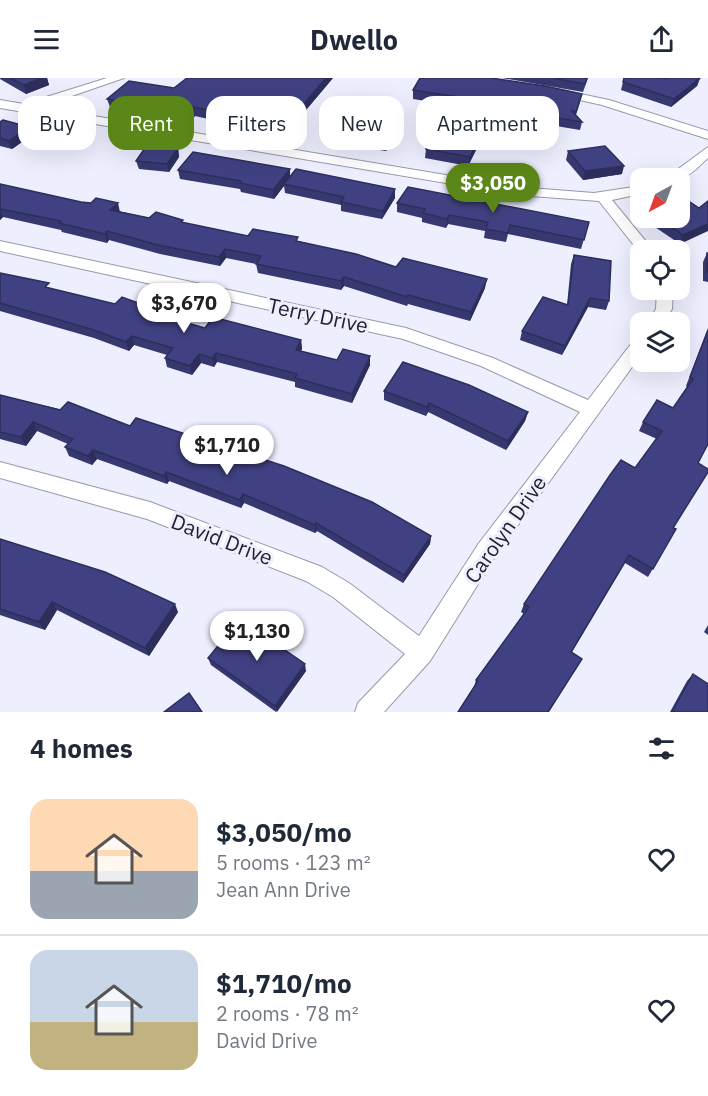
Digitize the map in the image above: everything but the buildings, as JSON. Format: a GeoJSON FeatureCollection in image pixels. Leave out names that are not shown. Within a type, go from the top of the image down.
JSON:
{"type":"FeatureCollection","features":[{"type":"Feature","properties":{"kind":"street"},"geometry":{"type":"LineString","coordinates":[[64,96],[118,78]]}},
{"type":"Feature","properties":{"kind":"street"},"geometry":{"type":"LineString","coordinates":[[544,89],[605,102],[708,135]]}},
{"type":"Feature","properties":{"kind":"street"},"geometry":{"type":"LineString","coordinates":[[0,104],[18,108]]}},
{"type":"Feature","properties":{"kind":"street"},"geometry":{"type":"LineString","coordinates":[[0,116],[18,111]]}},
{"type":"Feature","properties":{"kind":"street"},"geometry":{"type":"LineString","coordinates":[[96,121],[516,191],[575,197],[603,197],[630,192]]}},
{"type":"Feature","properties":{"kind":"street"},"geometry":{"type":"LineString","coordinates":[[690,168],[708,151]]}},
{"type":"Feature","properties":{"kind":"street"},"geometry":{"type":"LineString","coordinates":[[603,197],[638,240]]}},
{"type":"Feature","properties":{"kind":"street","name":"Terry Drive"},"geometry":{"type":"LineString","coordinates":[[0,246],[405,334],[487,362],[591,409]]}},
{"type":"Feature","properties":{"kind":"street","name":"Carolyn Drive"},"geometry":{"type":"LineString","coordinates":[[367,712],[422,653],[487,550],[630,357]]}},
{"type":"Feature","properties":{"kind":"street","name":"David Drive"},"geometry":{"type":"LineString","coordinates":[[0,470],[150,511],[314,574],[341,590],[422,653]]}}]}
